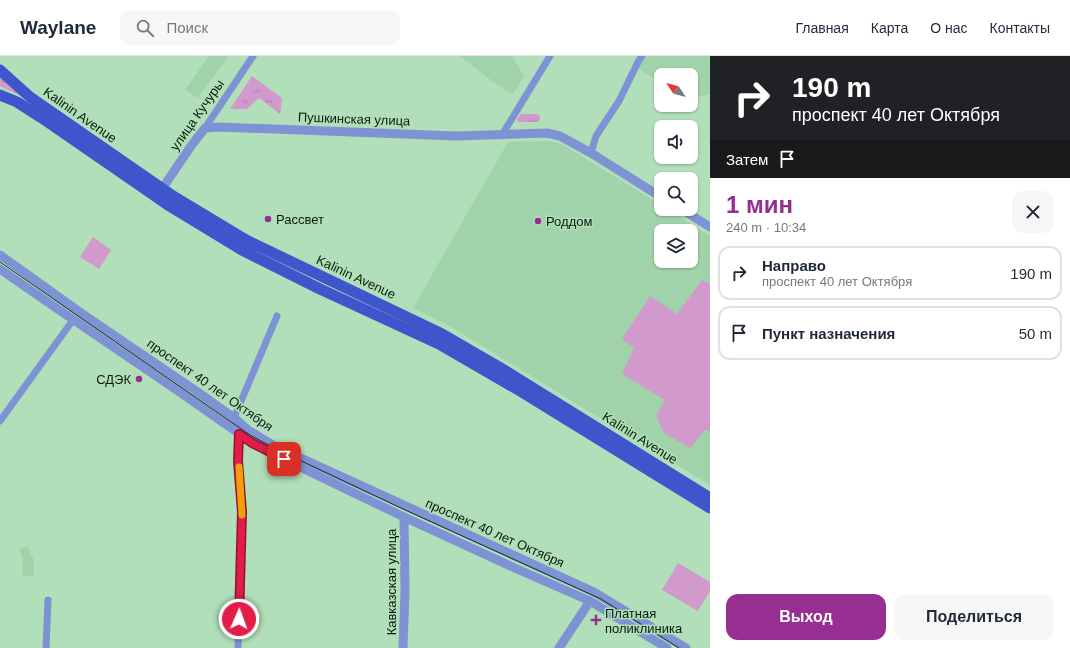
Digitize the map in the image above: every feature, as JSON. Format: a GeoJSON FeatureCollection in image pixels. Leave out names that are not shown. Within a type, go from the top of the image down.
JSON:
{"type":"FeatureCollection","features":[{"type":"Feature","properties":{"kind":"main road","name":"Kalinin Avenue"},"geometry":{"type":"LineString","coordinates":[[0,70],[30,97],[162,189],[246,240],[442,334],[499,367],[710,498]]}},
{"type":"Feature","properties":{"kind":"main road","name":"Kalinin Avenue"},"geometry":{"type":"LineString","coordinates":[[0,94],[17,102],[42,118],[168,205],[242,250],[320,289],[439,344],[529,396],[710,508]]}},
{"type":"Feature","properties":{"kind":"street","name":"улица Кучуры"},"geometry":{"type":"LineString","coordinates":[[162,189],[253,56]]}},
{"type":"Feature","properties":{"kind":"street"},"geometry":{"type":"LineString","coordinates":[[502,135],[550,56]]}},
{"type":"Feature","properties":{"kind":"street"},"geometry":{"type":"LineString","coordinates":[[592,153],[596,136],[619,101],[642,56]]}},
{"type":"Feature","properties":{"kind":"street","name":"Пушкинская улица"},"geometry":{"type":"LineString","coordinates":[[205,128],[218,127],[456,136],[547,133],[560,136],[592,153],[654,193]]}},
{"type":"Feature","properties":{"kind":"street"},"geometry":{"type":"LineString","coordinates":[[692,216],[710,227]]}},
{"type":"Feature","properties":{"kind":"street","name":"проспект 40 лет Октября"},"geometry":{"type":"LineString","coordinates":[[0,255],[162,367],[234,418],[248,430],[279,448],[592,596],[686,648]]}},
{"type":"Feature","properties":{"kind":"street","name":"проспект 40 лет Октября"},"geometry":{"type":"LineString","coordinates":[[0,269],[252,443],[404,517],[517,569],[592,596],[654,645],[667,648]]}},
{"type":"Feature","properties":{"kind":"street"},"geometry":{"type":"LineString","coordinates":[[238,648],[242,512],[238,461],[239,434],[234,418],[277,316]]}},
{"type":"Feature","properties":{"kind":"street"},"geometry":{"type":"LineString","coordinates":[[0,421],[73,320]]}},
{"type":"Feature","properties":{"kind":"street","name":"Кавказская улица"},"geometry":{"type":"LineString","coordinates":[[403,648],[404,517]]}},
{"type":"Feature","properties":{"kind":"street"},"geometry":{"type":"LineString","coordinates":[[560,648],[592,596]]}},
{"type":"Feature","properties":{"kind":"street"},"geometry":{"type":"LineString","coordinates":[[46,648],[48,600]]}},
{"type":"Feature","properties":{"kind":"shaded area"},"geometry":{"type":"Polygon","coordinates":[[[209,56],[228,56],[198,98],[185,90],[209,56]]]}},
{"type":"Feature","properties":{"kind":"shaded area"},"geometry":{"type":"Polygon","coordinates":[[[459,56],[512,56],[524,76],[513,94],[500,87],[459,56]]]}},
{"type":"Feature","properties":{"kind":"shaded area"},"geometry":{"type":"Polygon","coordinates":[[[647,56],[707,56],[710,58],[710,94],[698,97],[698,68],[654,68],[654,78],[638,68],[647,56]]]}},
{"type":"Feature","properties":{"kind":"shaded area"},"geometry":{"type":"Polygon","coordinates":[[[549,141],[562,144],[654,201],[654,216],[678,216],[691,224],[654,224],[654,268],[698,268],[698,228],[710,236],[710,485],[446,324],[413,308],[508,142],[549,141]]]}},
{"type":"Feature","properties":{"kind":"shaded area"},"geometry":{"type":"Polygon","coordinates":[[[27,546],[33,558],[34,575],[23,577],[23,561],[20,550],[27,546]]]}},
{"type":"Feature","properties":{"kind":"green space"},"geometry":{"type":"Polygon","coordinates":[[[0,75],[23,97],[0,86],[0,75]]]}},
{"type":"Feature","properties":{"kind":"green space"},"geometry":{"type":"Polygon","coordinates":[[[252,76],[282,98],[280,114],[259,98],[247,109],[230,109],[252,76]]]}},
{"type":"Feature","properties":{"kind":"green space"},"geometry":{"type":"Polygon","coordinates":[[[521,114],[537,114],[540,116],[540,119],[538,122],[518,122],[517,119],[521,114]]]}},
{"type":"Feature","properties":{"kind":"green space"},"geometry":{"type":"Polygon","coordinates":[[[93,237],[111,250],[99,269],[80,257],[93,237]]]}},
{"type":"Feature","properties":{"kind":"green space"},"geometry":{"type":"Polygon","coordinates":[[[702,280],[710,284],[710,431],[705,430],[690,448],[664,433],[656,416],[665,400],[622,374],[634,348],[622,339],[650,296],[677,314],[702,280]]]}},
{"type":"Feature","properties":{"kind":"green space"},"geometry":{"type":"Polygon","coordinates":[[[678,563],[710,582],[710,591],[698,611],[662,590],[678,563]]]}},
{"type":"Feature","properties":{"kind":"tram line"},"geometry":{"type":"LineString","coordinates":[[0,262],[250,435],[274,448],[403,509],[601,599],[679,648]]}},
{"type":"Feature","properties":{"kind":"slow traffic"},"geometry":{"type":"LineString","coordinates":[[239,467],[242,515]]}},
{"type":"Feature","properties":{"kind":"place","name":"Рассвет"},"geometry":{"type":"Point","coordinates":[268,219]}},
{"type":"Feature","properties":{"kind":"place","name":"Роддом"},"geometry":{"type":"Point","coordinates":[538,221]}},
{"type":"Feature","properties":{"kind":"place","name":"СДЭК"},"geometry":{"type":"Point","coordinates":[139,379]}},
{"type":"Feature","properties":{"kind":"place","name":"Платная поликлиника"},"geometry":{"type":"Point","coordinates":[596,620]}},
{"type":"Feature","properties":{"kind":"route"},"geometry":{"type":"LineString","coordinates":[[239,619],[242,512],[238,461],[239,434],[252,443],[284,459]]}}]}
